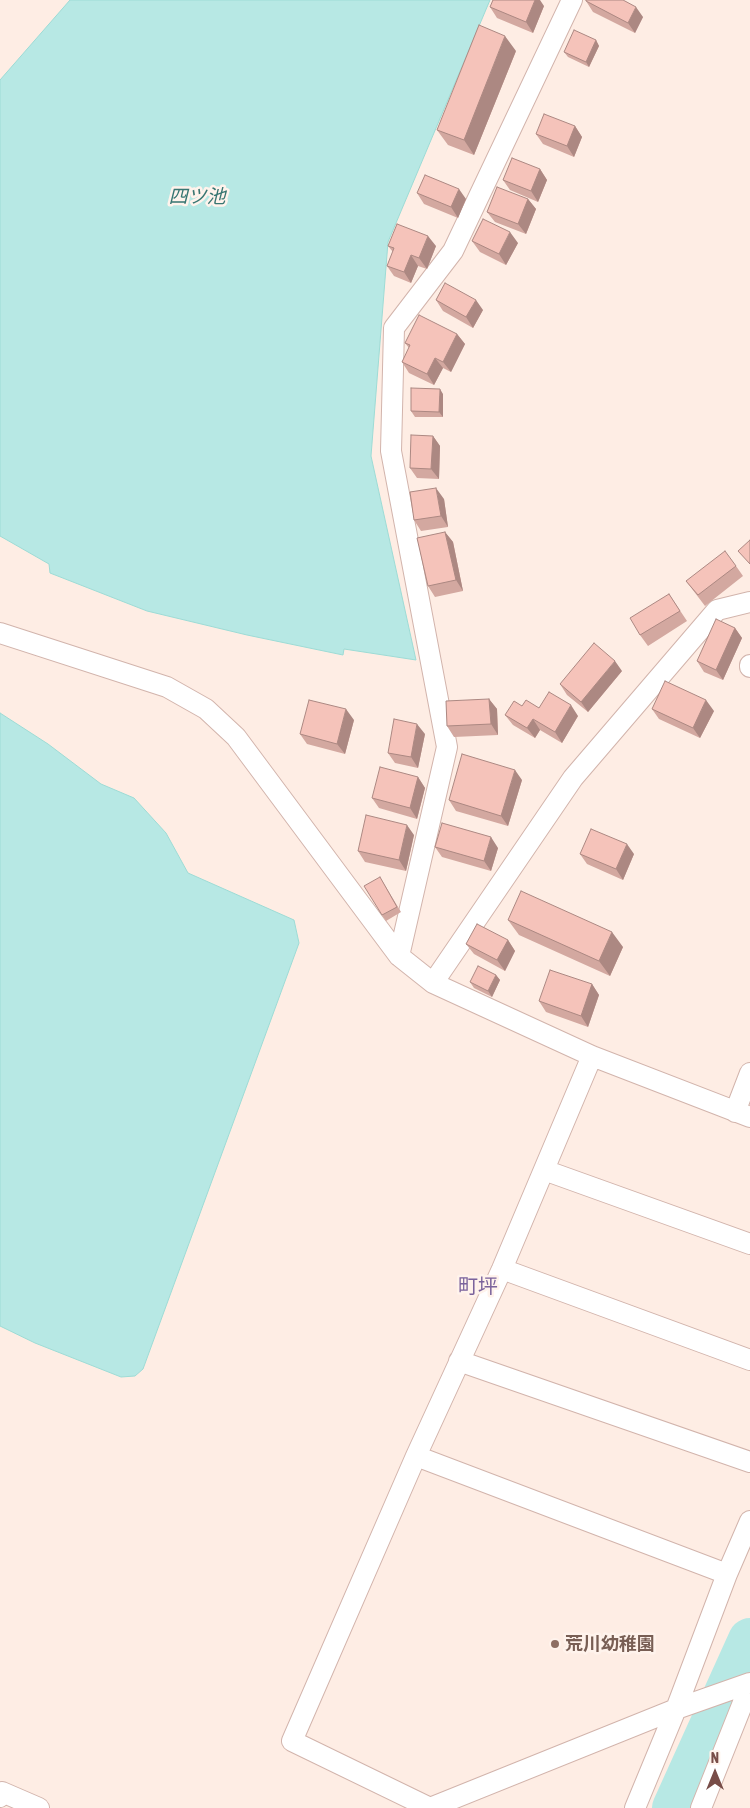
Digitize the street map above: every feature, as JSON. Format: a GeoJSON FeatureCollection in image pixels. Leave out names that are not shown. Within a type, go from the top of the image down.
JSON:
{"type":"FeatureCollection","features":[{"type":"Feature","properties":{"kind":"street"},"geometry":{"type":"LineString","coordinates":[[399,956],[447,747],[391,451],[394,328],[453,251],[572,0]]}},
{"type":"Feature","properties":{"kind":"street"},"geometry":{"type":"LineString","coordinates":[[433,983],[573,778],[717,610],[750,602]]}},
{"type":"Feature","properties":{"kind":"street"},"geometry":{"type":"LineString","coordinates":[[0,633],[167,687],[206,709],[236,737],[399,956],[433,983],[592,1056],[742,1114],[750,1072]]}},
{"type":"Feature","properties":{"kind":"street"},"geometry":{"type":"LineString","coordinates":[[592,1056],[502,1269],[416,1456],[292,1741],[430,1808],[676,1709],[750,1684]]}},
{"type":"Feature","properties":{"kind":"street"},"geometry":{"type":"LineString","coordinates":[[544,1170],[750,1244]]}},
{"type":"Feature","properties":{"kind":"street"},"geometry":{"type":"LineString","coordinates":[[502,1269],[750,1360]]}},
{"type":"Feature","properties":{"kind":"street"},"geometry":{"type":"LineString","coordinates":[[459,1361],[750,1462]]}},
{"type":"Feature","properties":{"kind":"street"},"geometry":{"type":"LineString","coordinates":[[416,1456],[726,1574]]}},
{"type":"Feature","properties":{"kind":"street"},"geometry":{"type":"LineString","coordinates":[[635,1808],[676,1709],[726,1574],[750,1521]]}},
{"type":"Feature","properties":{"kind":"street"},"geometry":{"type":"LineString","coordinates":[[701,1808],[750,1684]]}},
{"type":"Feature","properties":{"kind":"street"},"geometry":{"type":"LineString","coordinates":[[0,1797],[2,1792],[39,1808]]}},
{"type":"Feature","properties":{"kind":"water","name":"四ツ池"},"geometry":{"type":"Polygon","coordinates":[[[70,0],[490,0],[388,242],[371,456],[416,660],[344,649],[343,655],[247,635],[147,611],[50,573],[49,564],[0,536],[0,80],[70,0]]]}},
{"type":"Feature","properties":{"kind":"water"},"geometry":{"type":"Polygon","coordinates":[[[0,713],[48,744],[101,784],[134,798],[166,833],[188,873],[294,920],[299,943],[143,1369],[135,1376],[121,1377],[35,1343],[0,1326],[0,713]]]}},
{"type":"Feature","properties":{"kind":"building"},"geometry":{"type":"Polygon","coordinates":[[[493,0],[535,0],[526,22],[490,7],[493,0]]]}},
{"type":"Feature","properties":{"kind":"building"},"geometry":{"type":"Polygon","coordinates":[[[586,0],[623,0],[636,7],[628,23],[586,0]]]}},
{"type":"Feature","properties":{"kind":"building"},"geometry":{"type":"Polygon","coordinates":[[[479,25],[505,36],[464,140],[437,130],[479,25]]]}},
{"type":"Feature","properties":{"kind":"building"},"geometry":{"type":"Polygon","coordinates":[[[574,30],[596,40],[586,62],[564,52],[574,30]]]}},
{"type":"Feature","properties":{"kind":"building"},"geometry":{"type":"Polygon","coordinates":[[[544,114],[575,126],[567,146],[536,134],[544,114]]]}},
{"type":"Feature","properties":{"kind":"building"},"geometry":{"type":"Polygon","coordinates":[[[512,158],[540,169],[531,191],[503,180],[512,158]]]}},
{"type":"Feature","properties":{"kind":"building"},"geometry":{"type":"Polygon","coordinates":[[[425,175],[459,189],[451,207],[417,193],[425,175]]]}},
{"type":"Feature","properties":{"kind":"building"},"geometry":{"type":"Polygon","coordinates":[[[497,187],[528,199],[518,224],[487,212],[497,187]]]}},
{"type":"Feature","properties":{"kind":"building"},"geometry":{"type":"Polygon","coordinates":[[[483,219],[510,232],[499,254],[472,241],[483,219]]]}},
{"type":"Feature","properties":{"kind":"building"},"geometry":{"type":"Polygon","coordinates":[[[397,224],[428,236],[419,258],[411,255],[404,272],[387,266],[394,248],[388,246],[397,224]]]}},
{"type":"Feature","properties":{"kind":"building"},"geometry":{"type":"Polygon","coordinates":[[[445,283],[476,300],[466,317],[436,300],[445,283]]]}},
{"type":"Feature","properties":{"kind":"building"},"geometry":{"type":"Polygon","coordinates":[[[419,315],[457,334],[443,362],[435,358],[427,374],[402,362],[410,345],[405,343],[419,315]]]}},
{"type":"Feature","properties":{"kind":"building"},"geometry":{"type":"Polygon","coordinates":[[[411,388],[440,389],[439,412],[411,411],[411,388]]]}},
{"type":"Feature","properties":{"kind":"building"},"geometry":{"type":"Polygon","coordinates":[[[411,435],[433,436],[431,469],[410,468],[411,435]]]}},
{"type":"Feature","properties":{"kind":"building"},"geometry":{"type":"Polygon","coordinates":[[[436,488],[441,516],[414,520],[410,492],[436,488]]]}},
{"type":"Feature","properties":{"kind":"building"},"geometry":{"type":"Polygon","coordinates":[[[445,532],[456,580],[428,586],[417,538],[445,532]]]}},
{"type":"Feature","properties":{"kind":"building"},"geometry":{"type":"Polygon","coordinates":[[[750,540],[750,564],[738,551],[750,540]]]}},
{"type":"Feature","properties":{"kind":"building"},"geometry":{"type":"Polygon","coordinates":[[[725,551],[736,566],[698,595],[686,581],[725,551]]]}},
{"type":"Feature","properties":{"kind":"building"},"geometry":{"type":"Polygon","coordinates":[[[669,594],[680,611],[640,635],[630,618],[669,594]]]}},
{"type":"Feature","properties":{"kind":"building"},"geometry":{"type":"Polygon","coordinates":[[[716,619],[735,628],[716,670],[697,661],[716,619]]]}},
{"type":"Feature","properties":{"kind":"building"},"geometry":{"type":"Polygon","coordinates":[[[594,643],[615,661],[581,702],[560,684],[594,643]]]}},
{"type":"Feature","properties":{"kind":"building"},"geometry":{"type":"Polygon","coordinates":[[[665,681],[706,700],[693,728],[652,709],[665,681]]]}},
{"type":"Feature","properties":{"kind":"building"},"geometry":{"type":"Polygon","coordinates":[[[549,692],[571,705],[555,732],[533,719],[527,728],[505,715],[514,701],[522,706],[526,700],[539,708],[549,692]]]}},
{"type":"Feature","properties":{"kind":"building"},"geometry":{"type":"Polygon","coordinates":[[[489,699],[491,724],[447,726],[446,701],[489,699]]]}},
{"type":"Feature","properties":{"kind":"building"},"geometry":{"type":"Polygon","coordinates":[[[309,700],[346,709],[337,744],[300,734],[309,700]]]}},
{"type":"Feature","properties":{"kind":"building"},"geometry":{"type":"Polygon","coordinates":[[[394,719],[417,724],[411,757],[388,753],[394,719]]]}},
{"type":"Feature","properties":{"kind":"building"},"geometry":{"type":"Polygon","coordinates":[[[462,754],[515,770],[501,816],[449,800],[462,754]]]}},
{"type":"Feature","properties":{"kind":"building"},"geometry":{"type":"Polygon","coordinates":[[[380,767],[418,777],[410,808],[372,798],[380,767]]]}},
{"type":"Feature","properties":{"kind":"building"},"geometry":{"type":"Polygon","coordinates":[[[366,815],[407,825],[399,860],[358,851],[366,815]]]}},
{"type":"Feature","properties":{"kind":"building"},"geometry":{"type":"Polygon","coordinates":[[[442,823],[491,837],[484,861],[435,847],[442,823]]]}},
{"type":"Feature","properties":{"kind":"building"},"geometry":{"type":"Polygon","coordinates":[[[591,829],[627,844],[616,869],[580,854],[591,829]]]}},
{"type":"Feature","properties":{"kind":"building"},"geometry":{"type":"Polygon","coordinates":[[[380,877],[397,907],[382,915],[364,886],[380,877]]]}},
{"type":"Feature","properties":{"kind":"building"},"geometry":{"type":"Polygon","coordinates":[[[521,891],[612,932],[599,961],[508,920],[521,891]]]}},
{"type":"Feature","properties":{"kind":"building"},"geometry":{"type":"Polygon","coordinates":[[[477,924],[508,940],[497,960],[466,944],[477,924]]]}},
{"type":"Feature","properties":{"kind":"building"},"geometry":{"type":"Polygon","coordinates":[[[478,966],[496,975],[488,991],[470,982],[478,966]]]}},
{"type":"Feature","properties":{"kind":"building"},"geometry":{"type":"Polygon","coordinates":[[[550,970],[592,984],[581,1016],[539,1001],[550,970]]]}},
{"type":"Feature","properties":{"kind":"waterway"},"geometry":{"type":"LineString","coordinates":[[674,1808],[750,1640]]}},
{"type":"Feature","properties":{"kind":"place","name":"荒川幼稚園"},"geometry":{"type":"Point","coordinates":[555,1644]}},
{"type":"Feature","properties":{"kind":"district","name":"町坪"},"geometry":{"type":"Point","coordinates":[478,1287]}}]}
